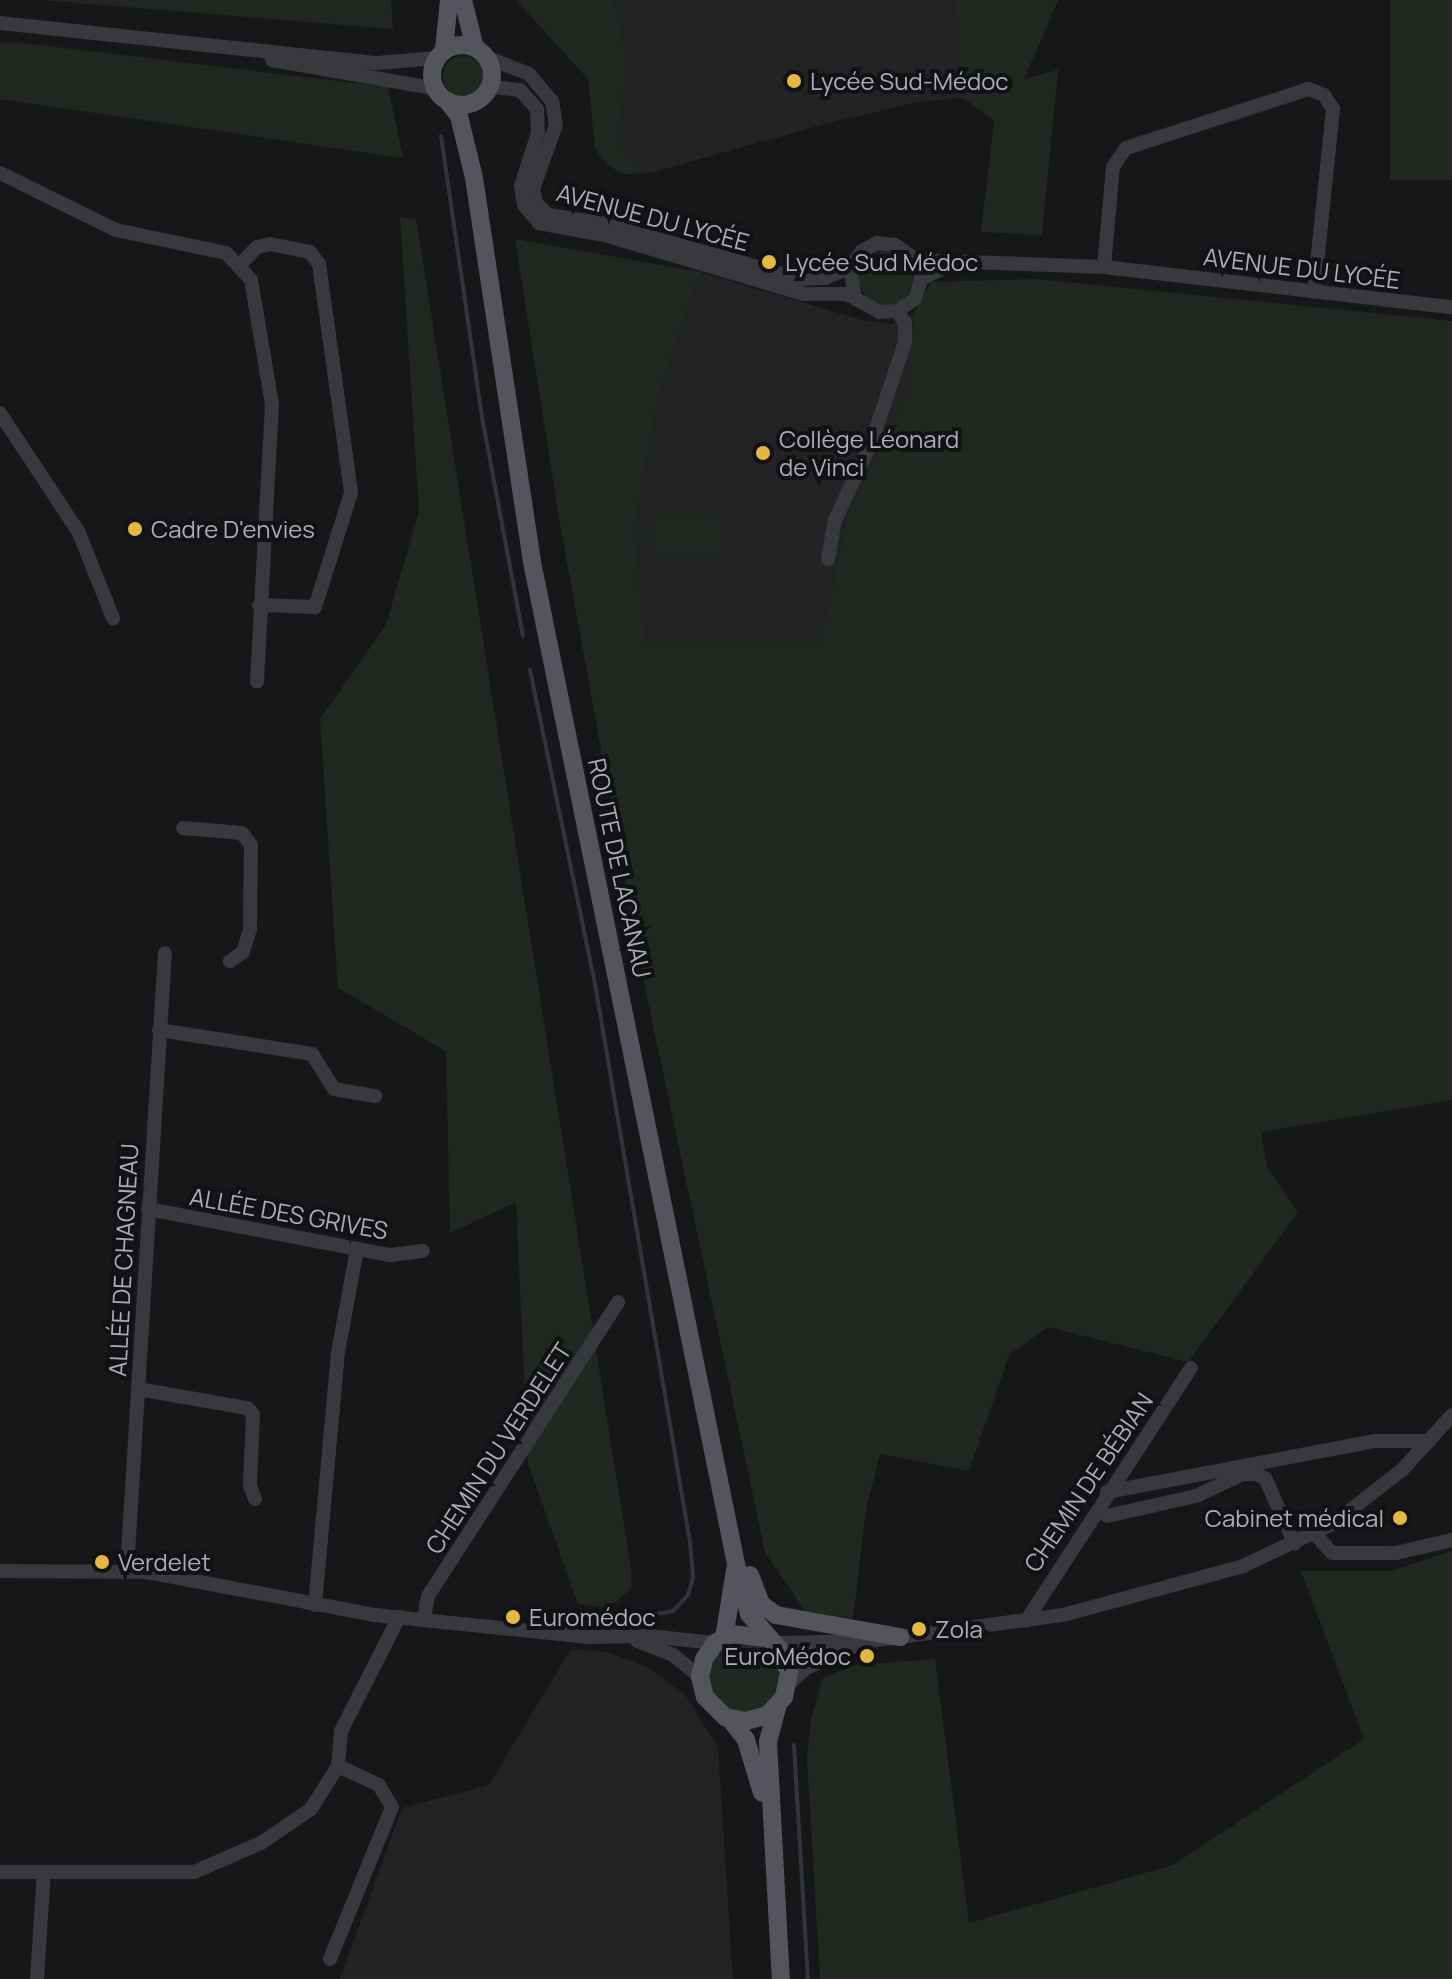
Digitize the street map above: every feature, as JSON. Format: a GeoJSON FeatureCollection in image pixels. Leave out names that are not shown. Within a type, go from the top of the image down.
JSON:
{"type":"FeatureCollection","features":[{"type":"Feature","properties":{"kind":"main road"},"geometry":{"type":"LineString","coordinates":[[449,0],[432,88],[449,103],[485,94]]}},
{"type":"Feature","properties":{"kind":"main road"},"geometry":{"type":"LineString","coordinates":[[440,54],[482,53],[463,0]]}},
{"type":"Feature","properties":{"kind":"main road","name":"ROUTE DE LACANAU"},"geometry":{"type":"LineString","coordinates":[[474,178],[485,94],[482,53]]}},
{"type":"Feature","properties":{"kind":"main road","name":"ROUTE DE LACANAU"},"geometry":{"type":"LineString","coordinates":[[449,103],[459,116],[474,178],[532,562],[716,1453],[736,1564],[749,1614],[786,1660],[788,1685]]}},
{"type":"Feature","properties":{"kind":"main road"},"geometry":{"type":"LineString","coordinates":[[716,1453],[761,1604],[786,1618],[900,1637]]}},
{"type":"Feature","properties":{"kind":"main road","name":"ROUTE DE LACANAU"},"geometry":{"type":"LineString","coordinates":[[700,1677],[720,1640],[736,1564]]}},
{"type":"Feature","properties":{"kind":"main road"},"geometry":{"type":"LineString","coordinates":[[720,1640],[745,1632],[770,1641]]}},
{"type":"Feature","properties":{"kind":"main road"},"geometry":{"type":"LineString","coordinates":[[700,1677],[712,1707],[729,1718],[753,1757],[773,1843]]}},
{"type":"Feature","properties":{"kind":"main road"},"geometry":{"type":"LineString","coordinates":[[781,1979],[768,1742],[777,1707],[788,1685]]}},
{"type":"Feature","properties":{"kind":"main road"},"geometry":{"type":"LineString","coordinates":[[729,1718],[757,1720],[777,1707]]}},
{"type":"Feature","properties":{"kind":"street"},"geometry":{"type":"LineString","coordinates":[[0,23],[229,50],[395,64],[440,54]]}},
{"type":"Feature","properties":{"kind":"street"},"geometry":{"type":"LineString","coordinates":[[229,50],[432,88]]}},
{"type":"Feature","properties":{"kind":"street","name":"AVENUE DU LYCÉE"},"geometry":{"type":"LineString","coordinates":[[482,53],[529,74],[552,101],[556,125],[533,189],[536,203],[548,215],[601,223],[800,279],[825,278],[850,267]]}},
{"type":"Feature","properties":{"kind":"street"},"geometry":{"type":"LineString","coordinates":[[1104,267],[1113,167],[1126,148],[1309,89],[1324,95],[1333,109],[1314,292]]}},
{"type":"Feature","properties":{"kind":"street","name":"AVENUE DU LYCÉE"},"geometry":{"type":"LineString","coordinates":[[485,94],[520,90],[537,109],[538,133],[521,186],[524,205],[539,223],[608,236],[804,294],[855,297]]}},
{"type":"Feature","properties":{"kind":"street"},"geometry":{"type":"LineString","coordinates":[[0,173],[116,230],[226,253],[241,264],[251,280],[272,404],[257,682]]}},
{"type":"Feature","properties":{"kind":"street"},"geometry":{"type":"LineString","coordinates":[[877,243],[903,248],[916,260],[921,279],[915,299],[897,311],[879,312],[855,297],[850,267],[877,243]]}},
{"type":"Feature","properties":{"kind":"street"},"geometry":{"type":"LineString","coordinates":[[241,264],[257,247],[270,244],[310,252],[319,264],[351,493],[315,607],[259,605]]}},
{"type":"Feature","properties":{"kind":"street","name":"AVENUE DU LYCÉE"},"geometry":{"type":"LineString","coordinates":[[916,260],[1104,267],[1452,307]]}},
{"type":"Feature","properties":{"kind":"street","name":"AVENUE DU LYCÉE"},"geometry":{"type":"LineString","coordinates":[[921,279],[956,262]]}},
{"type":"Feature","properties":{"kind":"street"},"geometry":{"type":"LineString","coordinates":[[828,559],[835,520],[872,441],[905,342],[905,323],[897,311]]}},
{"type":"Feature","properties":{"kind":"street"},"geometry":{"type":"LineString","coordinates":[[0,415],[79,533],[113,618]]}},
{"type":"Feature","properties":{"kind":"street"},"geometry":{"type":"LineString","coordinates":[[183,828],[242,833],[251,845],[250,929],[243,952],[230,961]]}},
{"type":"Feature","properties":{"kind":"street","name":"ALLÉE DE CHAGNEAU"},"geometry":{"type":"LineString","coordinates":[[127,1570],[165,953]]}},
{"type":"Feature","properties":{"kind":"street"},"geometry":{"type":"LineString","coordinates":[[159,1030],[312,1054],[334,1089],[375,1096]]}},
{"type":"Feature","properties":{"kind":"street","name":"ALLÉE DES GRIVES"},"geometry":{"type":"LineString","coordinates":[[148,1209],[390,1255],[423,1251]]}},
{"type":"Feature","properties":{"kind":"street"},"geometry":{"type":"LineString","coordinates":[[315,1605],[338,1352],[357,1249]]}},
{"type":"Feature","properties":{"kind":"street","name":"CHEMIN DU VERDELET"},"geometry":{"type":"LineString","coordinates":[[424,1620],[428,1596],[618,1302]]}},
{"type":"Feature","properties":{"kind":"street","name":"CHEMIN DE BÉBIAN"},"geometry":{"type":"LineString","coordinates":[[1026,1621],[1107,1492],[1191,1368]]}},
{"type":"Feature","properties":{"kind":"street"},"geometry":{"type":"LineString","coordinates":[[138,1389],[247,1408],[253,1414],[250,1486],[255,1499]]}},
{"type":"Feature","properties":{"kind":"street"},"geometry":{"type":"LineString","coordinates":[[770,1641],[870,1641],[1026,1621],[1104,1606],[1229,1570],[1315,1534],[1403,1469],[1452,1415]]}},
{"type":"Feature","properties":{"kind":"street"},"geometry":{"type":"LineString","coordinates":[[1107,1492],[1374,1441],[1429,1441]]}},
{"type":"Feature","properties":{"kind":"street"},"geometry":{"type":"LineString","coordinates":[[1107,1516],[1196,1496],[1243,1474],[1255,1474],[1265,1478],[1295,1544]]}},
{"type":"Feature","properties":{"kind":"street"},"geometry":{"type":"LineString","coordinates":[[1315,1534],[1332,1553],[1396,1553],[1452,1540]]}},
{"type":"Feature","properties":{"kind":"street"},"geometry":{"type":"LineString","coordinates":[[0,1571],[127,1570],[315,1605],[424,1620],[626,1637],[720,1640]]}},
{"type":"Feature","properties":{"kind":"street"},"geometry":{"type":"LineString","coordinates":[[0,1872],[164,1874],[217,1866],[311,1809],[338,1766],[341,1731],[399,1617]]}},
{"type":"Feature","properties":{"kind":"street"},"geometry":{"type":"LineString","coordinates":[[626,1637],[673,1655],[700,1677]]}},
{"type":"Feature","properties":{"kind":"street"},"geometry":{"type":"LineString","coordinates":[[788,1685],[823,1657],[870,1641]]}},
{"type":"Feature","properties":{"kind":"street"},"geometry":{"type":"LineString","coordinates":[[330,1959],[392,1807],[379,1785],[338,1766]]}},
{"type":"Feature","properties":{"kind":"street"},"geometry":{"type":"LineString","coordinates":[[37,1979],[44,1872]]}},
{"type":"Feature","properties":{"kind":"shaded area"},"geometry":{"type":"Polygon","coordinates":[[[41,0],[391,0],[393,29],[41,0]]]}},
{"type":"Feature","properties":{"kind":"shaded area"},"geometry":{"type":"Polygon","coordinates":[[[516,0],[614,0],[628,64],[617,138],[632,162],[650,173],[624,174],[609,166],[595,149],[588,79],[516,0]]]}},
{"type":"Feature","properties":{"kind":"shaded area","name":"Lycée Sud-Médoc"},"geometry":{"type":"Polygon","coordinates":[[[614,0],[955,0],[963,98],[917,102],[825,124],[650,173],[632,162],[617,138],[628,64],[614,0]]]}},
{"type":"Feature","properties":{"kind":"shaded area"},"geometry":{"type":"Polygon","coordinates":[[[955,0],[1058,0],[1024,79],[1058,70],[1042,235],[981,232],[994,121],[963,98],[955,0]]]}},
{"type":"Feature","properties":{"kind":"shaded area"},"geometry":{"type":"Polygon","coordinates":[[[1390,0],[1452,0],[1452,180],[1390,180],[1390,0]]]}},
{"type":"Feature","properties":{"kind":"shaded area"},"geometry":{"type":"Polygon","coordinates":[[[14,42],[388,87],[403,158],[0,99],[0,43],[14,42]]]}},
{"type":"Feature","properties":{"kind":"shaded area"},"geometry":{"type":"Polygon","coordinates":[[[463,56],[477,62],[483,76],[477,90],[463,96],[449,90],[443,76],[449,62],[463,56]]]}},
{"type":"Feature","properties":{"kind":"shaded area"},"geometry":{"type":"Polygon","coordinates":[[[400,217],[416,219],[631,1569],[631,1589],[607,1608],[578,1604],[528,1463],[516,1202],[450,1233],[446,1051],[338,988],[320,719],[386,625],[419,511],[400,217]]]}},
{"type":"Feature","properties":{"kind":"shaded area"},"geometry":{"type":"Polygon","coordinates":[[[515,239],[700,272],[660,391],[634,528],[645,642],[821,641],[848,514],[909,387],[913,315],[931,282],[1037,279],[1452,321],[1452,1100],[1261,1132],[1267,1167],[1298,1212],[1188,1362],[1048,1327],[1009,1355],[969,1471],[880,1454],[866,1509],[853,1619],[805,1611],[765,1552],[641,969],[560,524],[515,239]]]}},
{"type":"Feature","properties":{"kind":"shaded area"},"geometry":{"type":"Polygon","coordinates":[[[886,251],[905,259],[913,278],[905,297],[886,305],[867,297],[859,278],[867,259],[886,251]]]}},
{"type":"Feature","properties":{"kind":"shaded area","name":"Collège Léonard de Vinci"},"geometry":{"type":"Polygon","coordinates":[[[700,272],[862,320],[893,324],[913,315],[909,387],[848,514],[821,642],[644,642],[634,528],[660,391],[700,272]]]}},
{"type":"Feature","properties":{"kind":"shaded area"},"geometry":{"type":"Polygon","coordinates":[[[650,514],[723,517],[722,556],[649,553],[650,514]]]}},
{"type":"Feature","properties":{"kind":"shaded area"},"geometry":{"type":"Polygon","coordinates":[[[1452,1551],[1452,1979],[820,1979],[807,1758],[811,1718],[823,1678],[856,1665],[935,1659],[969,1923],[1173,1865],[1364,1739],[1301,1571],[1391,1571],[1452,1551]]]}},
{"type":"Feature","properties":{"kind":"shaded area"},"geometry":{"type":"Polygon","coordinates":[[[745,1641],[765,1647],[775,1657],[781,1677],[775,1697],[765,1707],[745,1713],[725,1707],[715,1697],[709,1677],[715,1657],[725,1647],[745,1641]]]}},
{"type":"Feature","properties":{"kind":"shaded area"},"geometry":{"type":"Polygon","coordinates":[[[571,1649],[607,1652],[643,1665],[684,1693],[718,1747],[733,1979],[340,1979],[402,1808],[489,1785],[571,1649]]]}},
{"type":"Feature","properties":{"kind":"waterway"},"geometry":{"type":"LineString","coordinates":[[441,136],[482,417],[523,636]]}},
{"type":"Feature","properties":{"kind":"waterway"},"geometry":{"type":"LineString","coordinates":[[530,670],[595,984],[690,1542],[693,1578],[688,1595],[673,1611],[612,1622]]}},
{"type":"Feature","properties":{"kind":"waterway"},"geometry":{"type":"LineString","coordinates":[[794,1745],[808,1979]]}},
{"type":"Feature","properties":{"kind":"place","name":"Lycée Sud-Médoc"},"geometry":{"type":"Point","coordinates":[794,81]}},
{"type":"Feature","properties":{"kind":"place","name":"Lycée Sud Médoc"},"geometry":{"type":"Point","coordinates":[769,262]}},
{"type":"Feature","properties":{"kind":"place","name":"Collège Léonard de Vinci"},"geometry":{"type":"Point","coordinates":[763,453]}},
{"type":"Feature","properties":{"kind":"place","name":"Cadre D'envies"},"geometry":{"type":"Point","coordinates":[135,529]}},
{"type":"Feature","properties":{"kind":"place","name":"Cabinet médical"},"geometry":{"type":"Point","coordinates":[1400,1518]}},
{"type":"Feature","properties":{"kind":"place","name":"Verdelet"},"geometry":{"type":"Point","coordinates":[102,1562]}},
{"type":"Feature","properties":{"kind":"place","name":"Euromédoc"},"geometry":{"type":"Point","coordinates":[513,1617]}},
{"type":"Feature","properties":{"kind":"place","name":"Zola"},"geometry":{"type":"Point","coordinates":[919,1629]}},
{"type":"Feature","properties":{"kind":"place","name":"EuroMédoc"},"geometry":{"type":"Point","coordinates":[867,1656]}}]}
